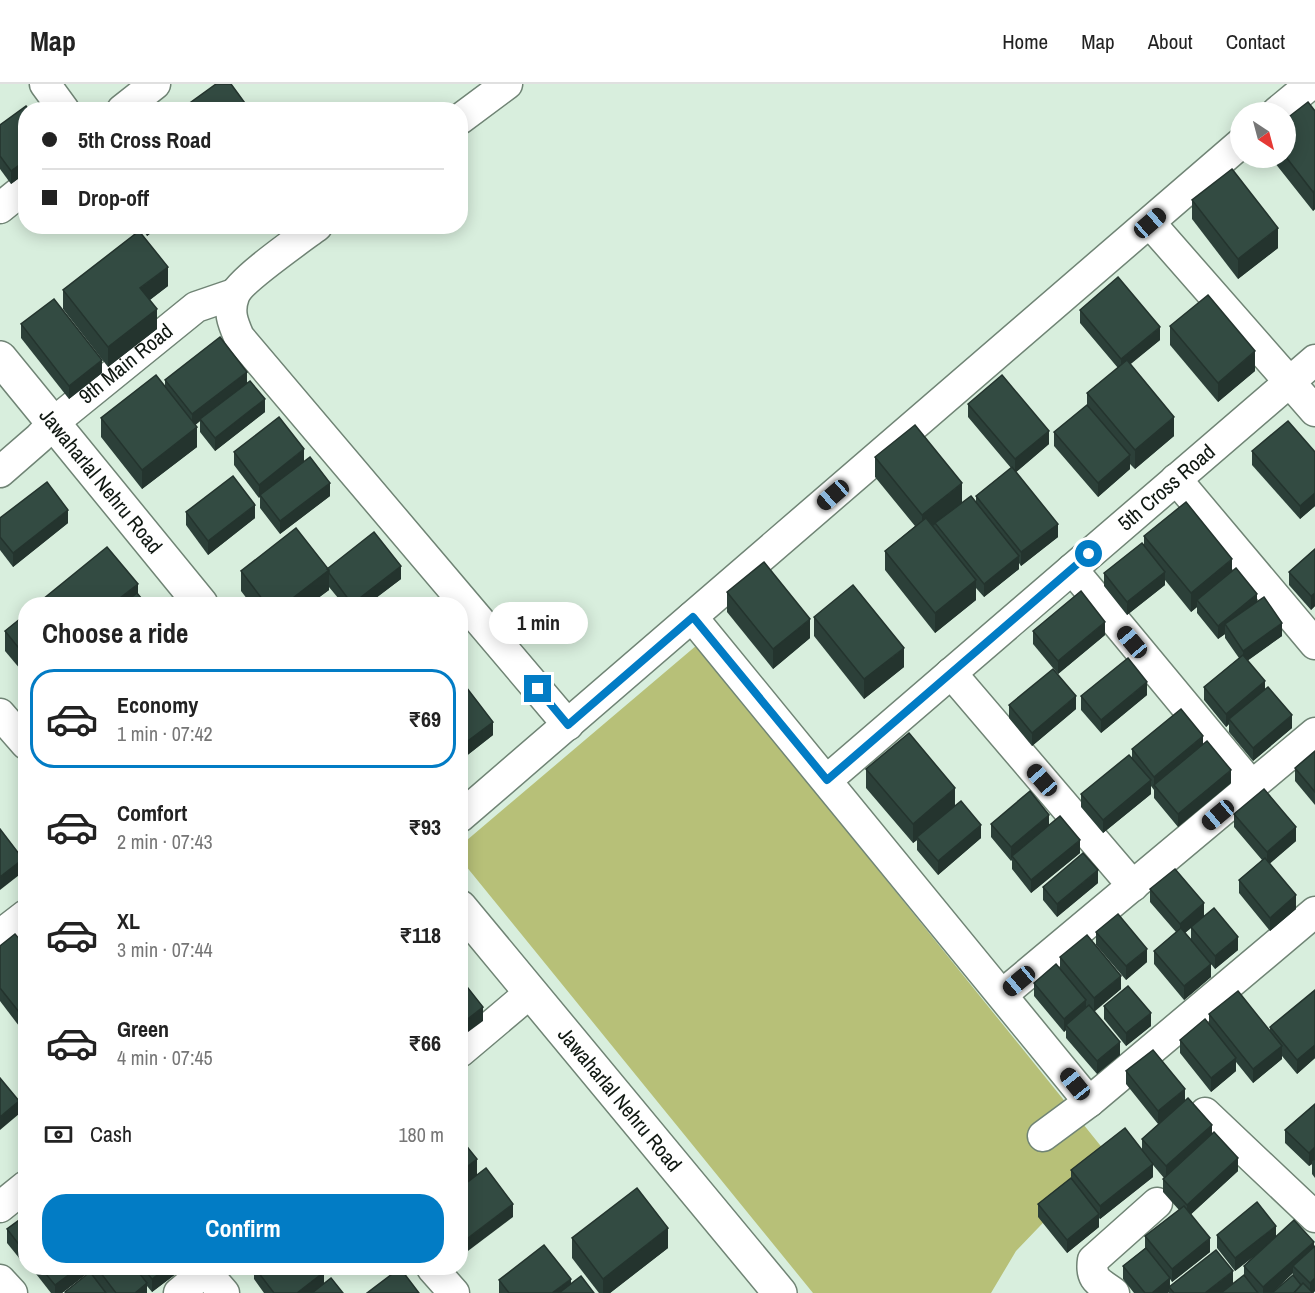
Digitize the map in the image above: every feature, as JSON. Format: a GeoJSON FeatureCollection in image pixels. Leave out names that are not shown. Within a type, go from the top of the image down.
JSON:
{"type":"FeatureCollection","features":[{"type":"Feature","properties":{"kind":"street"},"geometry":{"type":"LineString","coordinates":[[45,84],[58,102]]}},
{"type":"Feature","properties":{"kind":"street"},"geometry":{"type":"LineString","coordinates":[[132,102],[155,84]]}},
{"type":"Feature","properties":{"kind":"street"},"geometry":{"type":"LineString","coordinates":[[468,113],[507,84]]}},
{"type":"Feature","properties":{"kind":"street"},"geometry":{"type":"LineString","coordinates":[[1288,102],[1309,84]]}},
{"type":"Feature","properties":{"kind":"street"},"geometry":{"type":"LineString","coordinates":[[468,810],[1230,153]]}},
{"type":"Feature","properties":{"kind":"street"},"geometry":{"type":"LineString","coordinates":[[0,208],[18,194]]}},
{"type":"Feature","properties":{"kind":"street"},"geometry":{"type":"LineString","coordinates":[[1150,223],[1315,411]]}},
{"type":"Feature","properties":{"kind":"street"},"geometry":{"type":"LineString","coordinates":[[306,234],[256,272],[234,294],[230,318],[239,337],[459,597]]}},
{"type":"Feature","properties":{"kind":"street","name":"9th Main Road"},"geometry":{"type":"LineString","coordinates":[[0,472],[53,423],[196,307],[234,294]]}},
{"type":"Feature","properties":{"kind":"street","name":"Jawaharlal Nehru Road"},"geometry":{"type":"LineString","coordinates":[[0,358],[195,597]]}},
{"type":"Feature","properties":{"kind":"street","name":"5th Cross Road"},"geometry":{"type":"LineString","coordinates":[[827,780],[1315,360]]}},
{"type":"Feature","properties":{"kind":"street"},"geometry":{"type":"LineString","coordinates":[[1176,479],[1315,644]]}},
{"type":"Feature","properties":{"kind":"street"},"geometry":{"type":"LineString","coordinates":[[1072,569],[1252,786]]}},
{"type":"Feature","properties":{"kind":"street"},"geometry":{"type":"LineString","coordinates":[[468,607],[568,725]]}},
{"type":"Feature","properties":{"kind":"street"},"geometry":{"type":"LineString","coordinates":[[693,617],[1089,1102]]}},
{"type":"Feature","properties":{"kind":"street"},"geometry":{"type":"LineString","coordinates":[[951,673],[1133,886]]}},
{"type":"Feature","properties":{"kind":"street"},"geometry":{"type":"LineString","coordinates":[[0,714],[18,735]]}},
{"type":"Feature","properties":{"kind":"street"},"geometry":{"type":"LineString","coordinates":[[1003,994],[1315,733]]}},
{"type":"Feature","properties":{"kind":"street"},"geometry":{"type":"LineString","coordinates":[[1043,1136],[1089,1102],[1315,912]]}},
{"type":"Feature","properties":{"kind":"street","name":"Jawaharlal Nehru Road"},"geometry":{"type":"LineString","coordinates":[[468,917],[780,1293]]}},
{"type":"Feature","properties":{"kind":"street"},"geometry":{"type":"LineString","coordinates":[[0,935],[18,921]]}},
{"type":"Feature","properties":{"kind":"street"},"geometry":{"type":"LineString","coordinates":[[468,1045],[531,992]]}},
{"type":"Feature","properties":{"kind":"street"},"geometry":{"type":"LineString","coordinates":[[1205,1113],[1315,1217]]}},
{"type":"Feature","properties":{"kind":"street"},"geometry":{"type":"LineString","coordinates":[[0,1207],[18,1192]]}},
{"type":"Feature","properties":{"kind":"street"},"geometry":{"type":"LineString","coordinates":[[1114,1293],[1096,1280],[1091,1271],[1093,1260],[1157,1203]]}},
{"type":"Feature","properties":{"kind":"street"},"geometry":{"type":"LineString","coordinates":[[438,1275],[454,1293]]}},
{"type":"Feature","properties":{"kind":"street"},"geometry":{"type":"LineString","coordinates":[[179,1293],[212,1277]]}},
{"type":"Feature","properties":{"kind":"street"},"geometry":{"type":"LineString","coordinates":[[0,1280],[12,1293]]}},
{"type":"Feature","properties":{"kind":"green space"},"geometry":{"type":"Polygon","coordinates":[[[697,645],[1108,1155],[1016,1251],[991,1293],[813,1293],[468,869],[468,839],[697,645]]]}},
{"type":"Feature","properties":{"kind":"building"},"geometry":{"type":"Polygon","coordinates":[[[216,84],[231,84],[244,102],[191,102],[216,84]]]}},
{"type":"Feature","properties":{"kind":"building"},"geometry":{"type":"Polygon","coordinates":[[[1308,102],[1315,111],[1315,190],[1313,192],[1294,168],[1296,111],[1308,102]]]}},
{"type":"Feature","properties":{"kind":"building"},"geometry":{"type":"Polygon","coordinates":[[[18,112],[18,166],[11,171],[0,156],[0,125],[18,112]]]}},
{"type":"Feature","properties":{"kind":"building"},"geometry":{"type":"Polygon","coordinates":[[[1232,169],[1278,228],[1238,259],[1192,200],[1232,169]]]}},
{"type":"Feature","properties":{"kind":"building"},"geometry":{"type":"Polygon","coordinates":[[[135,234],[141,234],[168,267],[140,288],[157,309],[108,347],[63,290],[135,234]]]}},
{"type":"Feature","properties":{"kind":"building"},"geometry":{"type":"Polygon","coordinates":[[[1118,277],[1160,327],[1121,359],[1080,310],[1118,277]]]}},
{"type":"Feature","properties":{"kind":"building"},"geometry":{"type":"Polygon","coordinates":[[[1208,295],[1255,351],[1218,383],[1170,326],[1208,295]]]}},
{"type":"Feature","properties":{"kind":"building"},"geometry":{"type":"Polygon","coordinates":[[[54,299],[102,360],[69,386],[21,324],[54,299]]]}},
{"type":"Feature","properties":{"kind":"building"},"geometry":{"type":"Polygon","coordinates":[[[220,337],[247,372],[192,414],[165,380],[220,337]]]}},
{"type":"Feature","properties":{"kind":"building"},"geometry":{"type":"Polygon","coordinates":[[[1127,360],[1174,417],[1135,450],[1087,393],[1127,360]]]}},
{"type":"Feature","properties":{"kind":"building"},"geometry":{"type":"Polygon","coordinates":[[[156,375],[197,427],[142,470],[101,418],[156,375]]]}},
{"type":"Feature","properties":{"kind":"building"},"geometry":{"type":"Polygon","coordinates":[[[1002,375],[1049,431],[1015,459],[968,404],[1002,375]]]}},
{"type":"Feature","properties":{"kind":"building"},"geometry":{"type":"Polygon","coordinates":[[[250,381],[265,399],[215,438],[200,419],[250,381]]]}},
{"type":"Feature","properties":{"kind":"building"},"geometry":{"type":"Polygon","coordinates":[[[1087,405],[1130,455],[1098,483],[1054,432],[1087,405]]]}},
{"type":"Feature","properties":{"kind":"building"},"geometry":{"type":"Polygon","coordinates":[[[279,417],[304,449],[259,485],[234,452],[279,417]]]}},
{"type":"Feature","properties":{"kind":"building"},"geometry":{"type":"Polygon","coordinates":[[[1288,421],[1315,452],[1315,493],[1300,506],[1252,451],[1288,421]]]}},
{"type":"Feature","properties":{"kind":"building"},"geometry":{"type":"Polygon","coordinates":[[[915,425],[962,483],[922,515],[875,457],[915,425]]]}},
{"type":"Feature","properties":{"kind":"building"},"geometry":{"type":"Polygon","coordinates":[[[310,457],[330,483],[280,521],[260,495],[310,457]]]}},
{"type":"Feature","properties":{"kind":"building"},"geometry":{"type":"Polygon","coordinates":[[[1012,467],[1058,524],[1021,552],[976,496],[1012,467]]]}},
{"type":"Feature","properties":{"kind":"building"},"geometry":{"type":"Polygon","coordinates":[[[233,476],[255,505],[208,541],[186,512],[233,476]]]}},
{"type":"Feature","properties":{"kind":"building"},"geometry":{"type":"Polygon","coordinates":[[[47,482],[68,510],[13,553],[0,537],[0,518],[47,482]]]}},
{"type":"Feature","properties":{"kind":"building"},"geometry":{"type":"Polygon","coordinates":[[[971,496],[1019,556],[984,584],[935,523],[971,496]]]}},
{"type":"Feature","properties":{"kind":"building"},"geometry":{"type":"Polygon","coordinates":[[[1186,502],[1232,559],[1191,593],[1144,536],[1186,502]]]}},
{"type":"Feature","properties":{"kind":"building"},"geometry":{"type":"Polygon","coordinates":[[[926,518],[976,580],[935,613],[885,551],[926,518]]]}},
{"type":"Feature","properties":{"kind":"building"},"geometry":{"type":"Polygon","coordinates":[[[296,528],[329,570],[294,597],[261,597],[241,571],[296,528]]]}},
{"type":"Feature","properties":{"kind":"building"},"geometry":{"type":"Polygon","coordinates":[[[374,532],[401,566],[361,597],[347,597],[327,569],[374,532]]]}},
{"type":"Feature","properties":{"kind":"building"},"geometry":{"type":"Polygon","coordinates":[[[1142,543],[1165,572],[1127,602],[1104,573],[1142,543]]]}},
{"type":"Feature","properties":{"kind":"building"},"geometry":{"type":"Polygon","coordinates":[[[107,547],[138,584],[121,597],[46,597],[107,547]]]}},
{"type":"Feature","properties":{"kind":"building"},"geometry":{"type":"Polygon","coordinates":[[[1315,549],[1315,593],[1311,596],[1289,572],[1315,549]]]}},
{"type":"Feature","properties":{"kind":"building"},"geometry":{"type":"Polygon","coordinates":[[[764,562],[810,619],[773,649],[727,592],[764,562]]]}},
{"type":"Feature","properties":{"kind":"building"},"geometry":{"type":"Polygon","coordinates":[[[1236,568],[1257,594],[1218,626],[1197,600],[1236,568]]]}},
{"type":"Feature","properties":{"kind":"building"},"geometry":{"type":"Polygon","coordinates":[[[853,585],[904,648],[864,679],[814,617],[853,585]]]}},
{"type":"Feature","properties":{"kind":"building"},"geometry":{"type":"Polygon","coordinates":[[[1081,591],[1105,622],[1058,661],[1033,631],[1081,591]]]}},
{"type":"Feature","properties":{"kind":"building"},"geometry":{"type":"Polygon","coordinates":[[[1264,597],[1282,623],[1243,651],[1225,624],[1264,597]]]}},
{"type":"Feature","properties":{"kind":"building"},"geometry":{"type":"Polygon","coordinates":[[[18,620],[18,647],[5,631],[18,620]]]}},
{"type":"Feature","properties":{"kind":"building"},"geometry":{"type":"Polygon","coordinates":[[[1243,655],[1265,681],[1226,714],[1204,687],[1243,655]]]}},
{"type":"Feature","properties":{"kind":"building"},"geometry":{"type":"Polygon","coordinates":[[[1128,658],[1147,682],[1101,720],[1081,696],[1128,658]]]}},
{"type":"Feature","properties":{"kind":"building"},"geometry":{"type":"Polygon","coordinates":[[[1053,669],[1076,696],[1032,733],[1009,705],[1053,669]]]}},
{"type":"Feature","properties":{"kind":"building"},"geometry":{"type":"Polygon","coordinates":[[[1268,687],[1292,715],[1253,748],[1229,719],[1268,687]]]}},
{"type":"Feature","properties":{"kind":"building"},"geometry":{"type":"Polygon","coordinates":[[[468,690],[493,722],[468,741],[468,690]]]}},
{"type":"Feature","properties":{"kind":"building"},"geometry":{"type":"Polygon","coordinates":[[[1181,709],[1203,736],[1154,777],[1132,749],[1181,709]]]}},
{"type":"Feature","properties":{"kind":"building"},"geometry":{"type":"Polygon","coordinates":[[[909,733],[955,788],[913,824],[866,769],[909,733]]]}},
{"type":"Feature","properties":{"kind":"building"},"geometry":{"type":"Polygon","coordinates":[[[1207,741],[1231,770],[1178,814],[1154,785],[1207,741]]]}},
{"type":"Feature","properties":{"kind":"building"},"geometry":{"type":"Polygon","coordinates":[[[1315,751],[1315,792],[1295,768],[1315,751]]]}},
{"type":"Feature","properties":{"kind":"building"},"geometry":{"type":"Polygon","coordinates":[[[1129,755],[1151,780],[1103,820],[1081,794],[1129,755]]]}},
{"type":"Feature","properties":{"kind":"building"},"geometry":{"type":"Polygon","coordinates":[[[1264,789],[1296,827],[1267,852],[1234,814],[1264,789]]]}},
{"type":"Feature","properties":{"kind":"building"},"geometry":{"type":"Polygon","coordinates":[[[1030,791],[1049,815],[1011,847],[991,824],[1030,791]]]}},
{"type":"Feature","properties":{"kind":"building"},"geometry":{"type":"Polygon","coordinates":[[[961,801],[981,825],[938,861],[917,837],[961,801]]]}},
{"type":"Feature","properties":{"kind":"building"},"geometry":{"type":"Polygon","coordinates":[[[1060,816],[1080,840],[1031,880],[1012,856],[1060,816]]]}},
{"type":"Feature","properties":{"kind":"building"},"geometry":{"type":"Polygon","coordinates":[[[0,829],[18,852],[18,863],[0,877],[0,829]]]}},
{"type":"Feature","properties":{"kind":"building"},"geometry":{"type":"Polygon","coordinates":[[[1083,853],[1098,870],[1057,904],[1043,887],[1083,853]]]}},
{"type":"Feature","properties":{"kind":"building"},"geometry":{"type":"Polygon","coordinates":[[[1265,858],[1296,895],[1270,918],[1239,880],[1265,858]]]}},
{"type":"Feature","properties":{"kind":"building"},"geometry":{"type":"Polygon","coordinates":[[[1175,869],[1204,903],[1180,924],[1150,889],[1175,869]]]}},
{"type":"Feature","properties":{"kind":"building"},"geometry":{"type":"Polygon","coordinates":[[[1214,908],[1238,937],[1215,956],[1191,927],[1214,908]]]}},
{"type":"Feature","properties":{"kind":"building"},"geometry":{"type":"Polygon","coordinates":[[[1118,914],[1147,949],[1126,966],[1096,932],[1118,914]]]}},
{"type":"Feature","properties":{"kind":"building"},"geometry":{"type":"Polygon","coordinates":[[[1181,928],[1211,964],[1184,986],[1154,951],[1181,928]]]}},
{"type":"Feature","properties":{"kind":"building"},"geometry":{"type":"Polygon","coordinates":[[[15,934],[18,938],[18,1011],[0,988],[0,946],[15,934]]]}},
{"type":"Feature","properties":{"kind":"building"},"geometry":{"type":"Polygon","coordinates":[[[1087,935],[1121,976],[1094,998],[1060,957],[1087,935]]]}},
{"type":"Feature","properties":{"kind":"building"},"geometry":{"type":"Polygon","coordinates":[[[1056,964],[1086,1000],[1064,1019],[1034,983],[1056,964]]]}},
{"type":"Feature","properties":{"kind":"building"},"geometry":{"type":"Polygon","coordinates":[[[1128,986],[1151,1013],[1126,1033],[1104,1006],[1128,986]]]}},
{"type":"Feature","properties":{"kind":"building"},"geometry":{"type":"Polygon","coordinates":[[[468,988],[483,1007],[468,1019],[468,988]]]}},
{"type":"Feature","properties":{"kind":"building"},"geometry":{"type":"Polygon","coordinates":[[[1315,990],[1315,1045],[1297,1060],[1270,1027],[1315,990]]]}},
{"type":"Feature","properties":{"kind":"building"},"geometry":{"type":"Polygon","coordinates":[[[1238,991],[1282,1046],[1253,1069],[1209,1014],[1238,991]]]}},
{"type":"Feature","properties":{"kind":"building"},"geometry":{"type":"Polygon","coordinates":[[[1089,1005],[1120,1042],[1097,1061],[1066,1025],[1089,1005]]]}},
{"type":"Feature","properties":{"kind":"building"},"geometry":{"type":"Polygon","coordinates":[[[1205,1019],[1236,1058],[1211,1078],[1180,1040],[1205,1019]]]}},
{"type":"Feature","properties":{"kind":"building"},"geometry":{"type":"Polygon","coordinates":[[[1153,1050],[1185,1089],[1158,1111],[1126,1071],[1153,1050]]]}},
{"type":"Feature","properties":{"kind":"building"},"geometry":{"type":"Polygon","coordinates":[[[0,1078],[18,1102],[0,1117],[0,1078]]]}},
{"type":"Feature","properties":{"kind":"building"},"geometry":{"type":"Polygon","coordinates":[[[1188,1098],[1212,1125],[1166,1166],[1142,1139],[1188,1098]]]}},
{"type":"Feature","properties":{"kind":"building"},"geometry":{"type":"Polygon","coordinates":[[[1315,1104],[1315,1147],[1309,1153],[1285,1130],[1315,1104]]]}},
{"type":"Feature","properties":{"kind":"building"},"geometry":{"type":"Polygon","coordinates":[[[1125,1128],[1153,1164],[1100,1206],[1071,1170],[1125,1128]]]}},
{"type":"Feature","properties":{"kind":"building"},"geometry":{"type":"Polygon","coordinates":[[[1214,1132],[1238,1158],[1187,1205],[1163,1179],[1214,1132]]]}},
{"type":"Feature","properties":{"kind":"building"},"geometry":{"type":"Polygon","coordinates":[[[468,1148],[477,1159],[468,1166],[468,1148]]]}},
{"type":"Feature","properties":{"kind":"building"},"geometry":{"type":"Polygon","coordinates":[[[486,1168],[513,1204],[468,1238],[468,1182],[486,1168]]]}},
{"type":"Feature","properties":{"kind":"building"},"geometry":{"type":"Polygon","coordinates":[[[1071,1178],[1099,1214],[1067,1240],[1038,1204],[1071,1178]]]}},
{"type":"Feature","properties":{"kind":"building"},"geometry":{"type":"Polygon","coordinates":[[[637,1188],[668,1228],[603,1279],[572,1238],[637,1188]]]}},
{"type":"Feature","properties":{"kind":"building"},"geometry":{"type":"Polygon","coordinates":[[[1257,1202],[1276,1226],[1235,1258],[1217,1235],[1257,1202]]]}},
{"type":"Feature","properties":{"kind":"building"},"geometry":{"type":"Polygon","coordinates":[[[1184,1206],[1210,1238],[1172,1269],[1145,1236],[1184,1206]]]}},
{"type":"Feature","properties":{"kind":"building"},"geometry":{"type":"Polygon","coordinates":[[[1294,1220],[1314,1242],[1263,1287],[1244,1266],[1294,1220]]]}},
{"type":"Feature","properties":{"kind":"building"},"geometry":{"type":"Polygon","coordinates":[[[18,1221],[18,1243],[7,1229],[18,1221]]]}},
{"type":"Feature","properties":{"kind":"building"},"geometry":{"type":"Polygon","coordinates":[[[544,1245],[571,1279],[552,1293],[509,1293],[499,1280],[544,1245]]]}},
{"type":"Feature","properties":{"kind":"building"},"geometry":{"type":"Polygon","coordinates":[[[1315,1246],[1315,1278],[1310,1283],[1293,1266],[1315,1246]]]}},
{"type":"Feature","properties":{"kind":"building"},"geometry":{"type":"Polygon","coordinates":[[[1146,1248],[1170,1278],[1152,1293],[1145,1293],[1123,1266],[1146,1248]]]}},
{"type":"Feature","properties":{"kind":"building"},"geometry":{"type":"Polygon","coordinates":[[[1216,1250],[1233,1271],[1205,1293],[1174,1293],[1169,1287],[1216,1250]]]}},
{"type":"Feature","properties":{"kind":"building"},"geometry":{"type":"Polygon","coordinates":[[[47,1275],[69,1275],[55,1285],[47,1275]]]}},
{"type":"Feature","properties":{"kind":"building"},"geometry":{"type":"Polygon","coordinates":[[[86,1275],[92,1275],[106,1293],[66,1293],[86,1275]]]}},
{"type":"Feature","properties":{"kind":"building"},"geometry":{"type":"Polygon","coordinates":[[[102,1275],[141,1275],[147,1283],[135,1293],[116,1293],[102,1275]]]}},
{"type":"Feature","properties":{"kind":"building"},"geometry":{"type":"Polygon","coordinates":[[[260,1275],[320,1275],[297,1293],[274,1293],[260,1275]]]}},
{"type":"Feature","properties":{"kind":"building"},"geometry":{"type":"Polygon","coordinates":[[[391,1275],[405,1275],[419,1293],[367,1293],[391,1275]]]}},
{"type":"Feature","properties":{"kind":"building"},"geometry":{"type":"Polygon","coordinates":[[[1244,1275],[1258,1293],[1221,1293],[1244,1275]]]}},
{"type":"Feature","properties":{"kind":"building"},"geometry":{"type":"Polygon","coordinates":[[[1293,1275],[1301,1285],[1294,1293],[1272,1293],[1293,1275]]]}},
{"type":"Feature","properties":{"kind":"building"},"geometry":{"type":"Polygon","coordinates":[[[581,1276],[594,1293],[559,1293],[581,1276]]]}},
{"type":"Feature","properties":{"kind":"building"},"geometry":{"type":"Polygon","coordinates":[[[331,1278],[343,1293],[312,1293],[331,1278]]]}},
{"type":"Feature","properties":{"kind":"building"},"geometry":{"type":"Polygon","coordinates":[[[1303,1283],[1313,1293],[1294,1293],[1303,1283]]]}},
{"type":"Feature","properties":{"kind":"route"},"geometry":{"type":"LineString","coordinates":[[538,689],[568,725],[693,617],[827,780],[1089,554]]}}]}
